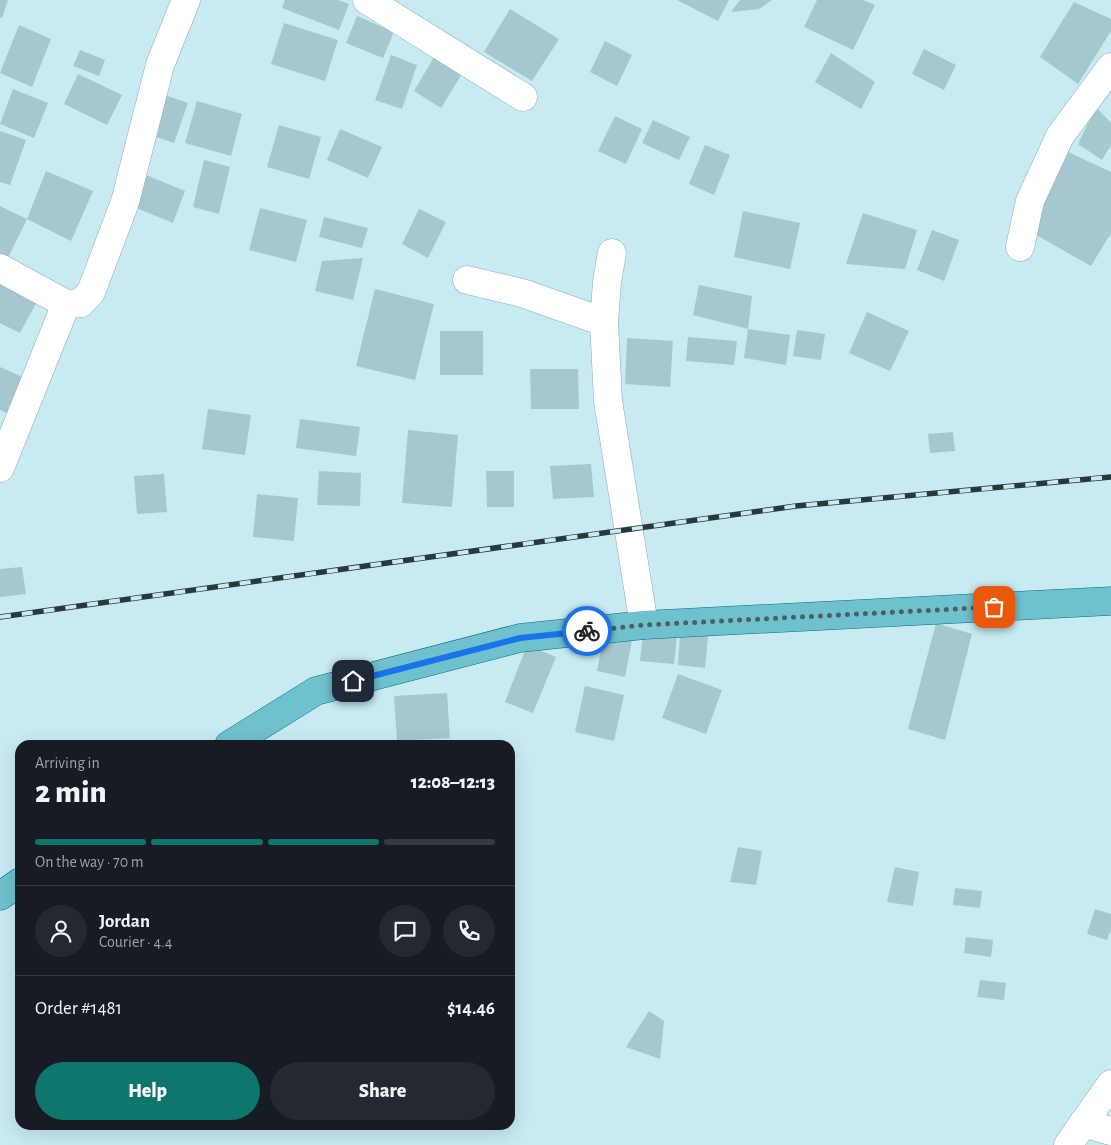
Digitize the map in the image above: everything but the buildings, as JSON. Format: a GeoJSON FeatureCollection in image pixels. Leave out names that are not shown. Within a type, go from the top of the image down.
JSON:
{"type":"FeatureCollection","features":[{"type":"Feature","properties":{"kind":"main road"},"geometry":{"type":"LineString","coordinates":[[237,740],[316,691],[520,638],[644,625],[1111,601]]}},
{"type":"Feature","properties":{"kind":"main road"},"geometry":{"type":"LineString","coordinates":[[0,896],[15,886]]}},
{"type":"Feature","properties":{"kind":"street"},"geometry":{"type":"LineString","coordinates":[[0,268],[66,304],[81,303],[91,292],[125,202],[160,65],[186,0]]}},
{"type":"Feature","properties":{"kind":"street"},"geometry":{"type":"LineString","coordinates":[[367,0],[523,97]]}},
{"type":"Feature","properties":{"kind":"street"},"geometry":{"type":"LineString","coordinates":[[1020,247],[1030,201],[1060,136],[1111,67]]}},
{"type":"Feature","properties":{"kind":"street"},"geometry":{"type":"LineString","coordinates":[[612,253],[604,322],[608,401],[644,625]]}},
{"type":"Feature","properties":{"kind":"street"},"geometry":{"type":"LineString","coordinates":[[467,280],[522,293],[604,322]]}},
{"type":"Feature","properties":{"kind":"street"},"geometry":{"type":"LineString","coordinates":[[0,468],[66,304]]}},
{"type":"Feature","properties":{"kind":"street"},"geometry":{"type":"LineString","coordinates":[[1075,1134],[1111,1084]]}},
{"type":"Feature","properties":{"kind":"street"},"geometry":{"type":"LineString","coordinates":[[1075,1134],[1111,1132]]}},
{"type":"Feature","properties":{"kind":"railway"},"geometry":{"type":"LineString","coordinates":[[0,617],[796,506],[1111,477]]}},
{"type":"Feature","properties":{"kind":"way so far"},"geometry":{"type":"LineString","coordinates":[[587,631],[644,625],[994,607]]}},
{"type":"Feature","properties":{"kind":"route"},"geometry":{"type":"LineString","coordinates":[[353,681],[520,638],[587,631]]}}]}
